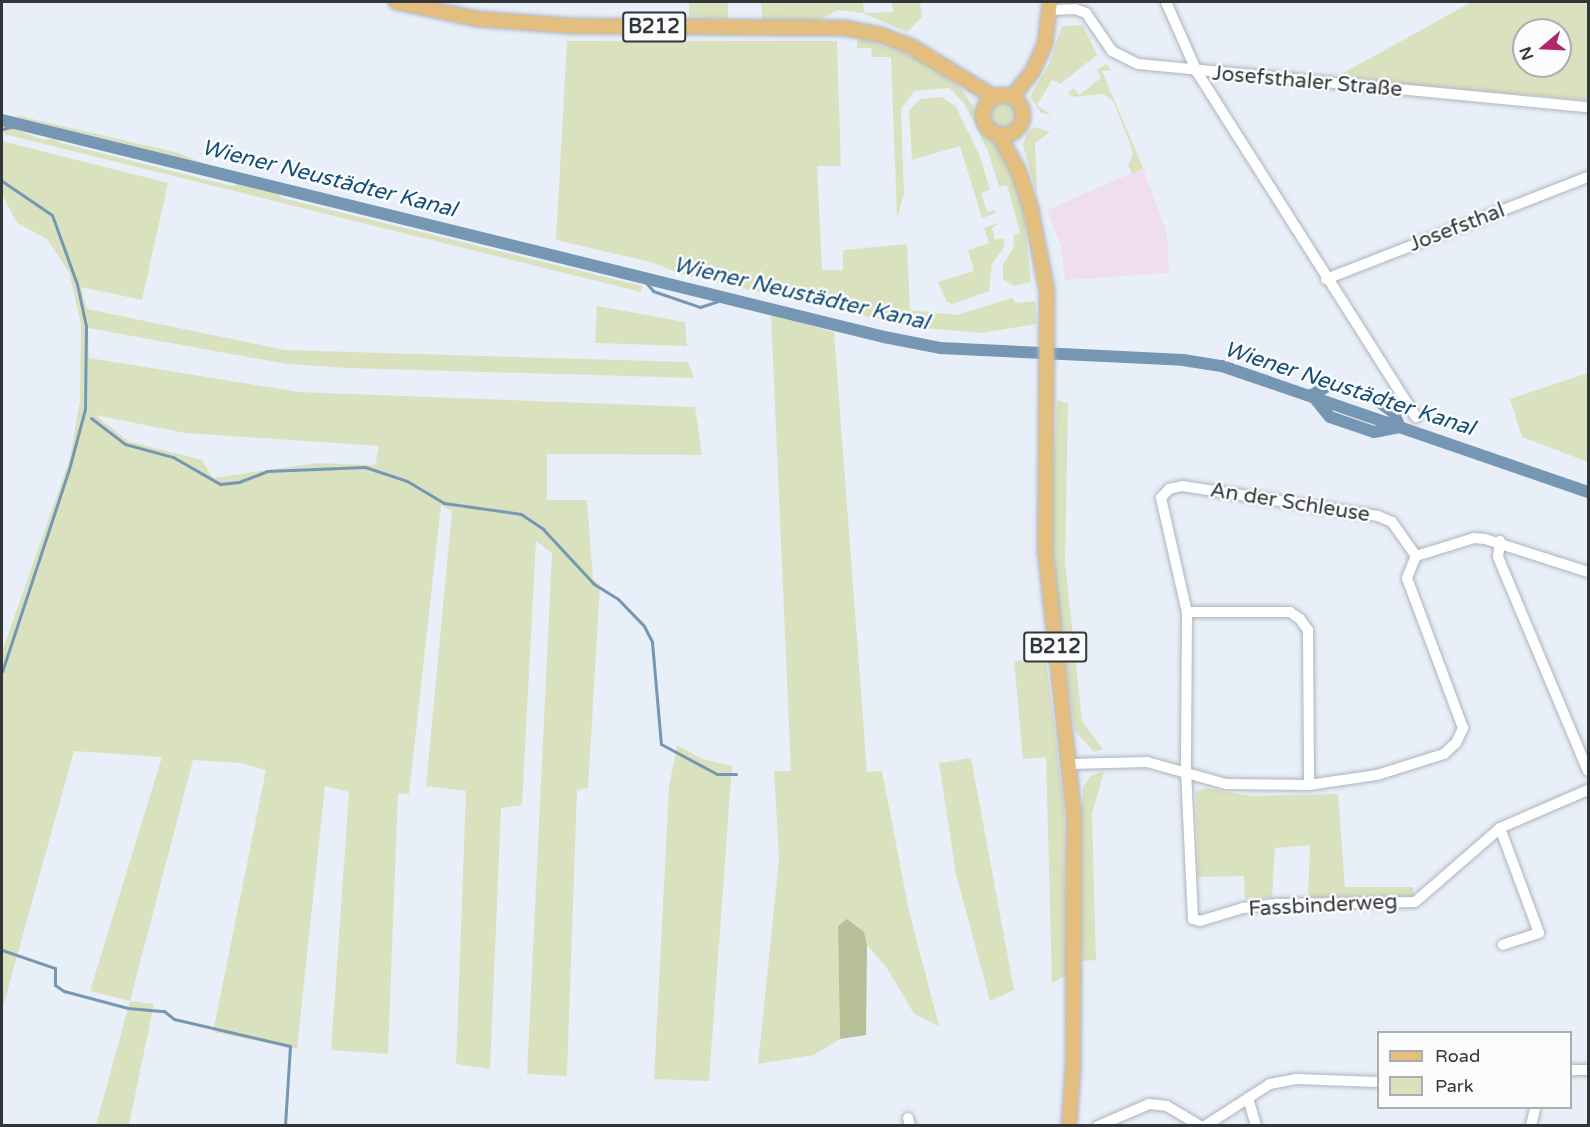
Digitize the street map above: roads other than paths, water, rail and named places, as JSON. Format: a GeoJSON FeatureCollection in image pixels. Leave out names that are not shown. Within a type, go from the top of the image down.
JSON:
{"type":"FeatureCollection","features":[{"type":"Feature","properties":{"kind":"main road","name":"B212"},"geometry":{"type":"LineString","coordinates":[[396,2],[478,19],[573,26],[845,28],[881,35],[912,47],[994,97]]}},
{"type":"Feature","properties":{"kind":"main road"},"geometry":{"type":"LineString","coordinates":[[983,111],[994,97],[1012,97],[1032,72],[1044,44],[1050,6]]}},
{"type":"Feature","properties":{"kind":"main road","name":"B212"},"geometry":{"type":"LineString","coordinates":[[961,77],[983,111],[984,124],[999,135],[1019,172]]}},
{"type":"Feature","properties":{"kind":"main road","name":"B212"},"geometry":{"type":"LineString","coordinates":[[1012,97],[1022,110],[1023,119],[1015,131],[1019,172],[1042,252],[1049,344],[1045,549],[1070,764],[1074,975],[1069,1125]]}},
{"type":"Feature","properties":{"kind":"main road"},"geometry":{"type":"LineString","coordinates":[[999,135],[1015,131]]}},
{"type":"Feature","properties":{"kind":"street"},"geometry":{"type":"LineString","coordinates":[[1166,2],[1197,72],[1326,279],[1416,417]]}},
{"type":"Feature","properties":{"kind":"street","name":"Josefsthaler Straße"},"geometry":{"type":"LineString","coordinates":[[1050,6],[1075,9],[1086,13],[1112,51],[1138,64],[1197,72],[1588,107]]}},
{"type":"Feature","properties":{"kind":"street","name":"Josefsthal"},"geometry":{"type":"LineString","coordinates":[[1326,279],[1588,177]]}},
{"type":"Feature","properties":{"kind":"street","name":"An der Schleuse"},"geometry":{"type":"LineString","coordinates":[[1187,612],[1161,498],[1169,489],[1182,486],[1378,516],[1392,522],[1416,556]]}},
{"type":"Feature","properties":{"kind":"street"},"geometry":{"type":"LineString","coordinates":[[1070,764],[1147,762],[1226,784],[1309,785],[1377,775],[1444,754],[1456,743],[1463,728],[1407,578],[1416,556],[1474,538],[1500,541],[1588,572]]}},
{"type":"Feature","properties":{"kind":"street"},"geometry":{"type":"LineString","coordinates":[[1500,541],[1498,557],[1588,771]]}},
{"type":"Feature","properties":{"kind":"street"},"geometry":{"type":"LineString","coordinates":[[1186,771],[1187,612],[1290,612],[1300,619],[1308,630],[1309,785]]}},
{"type":"Feature","properties":{"kind":"street","name":"Fassbinderweg"},"geometry":{"type":"LineString","coordinates":[[1186,771],[1192,919],[1200,921],[1243,908],[1278,904],[1415,902],[1500,828],[1588,790]]}},
{"type":"Feature","properties":{"kind":"street"},"geometry":{"type":"LineString","coordinates":[[1500,828],[1539,933],[1503,945]]}},
{"type":"Feature","properties":{"kind":"street"},"geometry":{"type":"LineString","coordinates":[[1572,1070],[1588,1070]]}},
{"type":"Feature","properties":{"kind":"street"},"geometry":{"type":"LineString","coordinates":[[1205,1125],[1270,1084],[1296,1079],[1377,1082]]}},
{"type":"Feature","properties":{"kind":"street"},"geometry":{"type":"LineString","coordinates":[[1248,1098],[1256,1125]]}},
{"type":"Feature","properties":{"kind":"street"},"geometry":{"type":"LineString","coordinates":[[1098,1125],[1149,1104],[1167,1106],[1200,1125]]}},
{"type":"Feature","properties":{"kind":"street"},"geometry":{"type":"LineString","coordinates":[[1531,1125],[1535,1109]]}},
{"type":"Feature","properties":{"kind":"waterway","name":"Wiener Neustädter Kanal"},"geometry":{"type":"LineString","coordinates":[[2,120],[884,337],[940,348],[1183,360],[1222,366],[1588,492]]}},
{"type":"Feature","properties":{"kind":"waterway"},"geometry":{"type":"LineString","coordinates":[[2,129],[20,125]]}},
{"type":"Feature","properties":{"kind":"waterway"},"geometry":{"type":"LineString","coordinates":[[2,181],[52,215],[77,284],[86,326],[85,409],[69,469],[2,671]]}},
{"type":"Feature","properties":{"kind":"waterway"},"geometry":{"type":"LineString","coordinates":[[641,277],[653,291],[700,307],[727,298]]}},
{"type":"Feature","properties":{"kind":"waterway"},"geometry":{"type":"LineString","coordinates":[[1328,386],[1312,395],[1330,417],[1374,432],[1400,427],[1393,412],[1382,404]]}},
{"type":"Feature","properties":{"kind":"waterway"},"geometry":{"type":"LineString","coordinates":[[91,418],[125,444],[173,457],[220,484],[239,482],[267,471],[365,467],[407,481],[444,503],[521,514],[543,529],[594,584],[618,599],[644,626],[652,642],[661,744],[717,774],[736,774]]}},
{"type":"Feature","properties":{"kind":"waterway"},"geometry":{"type":"LineString","coordinates":[[2,950],[55,968],[55,985],[64,991],[128,1008],[164,1011],[174,1019],[290,1046],[285,1126]]}}]}
